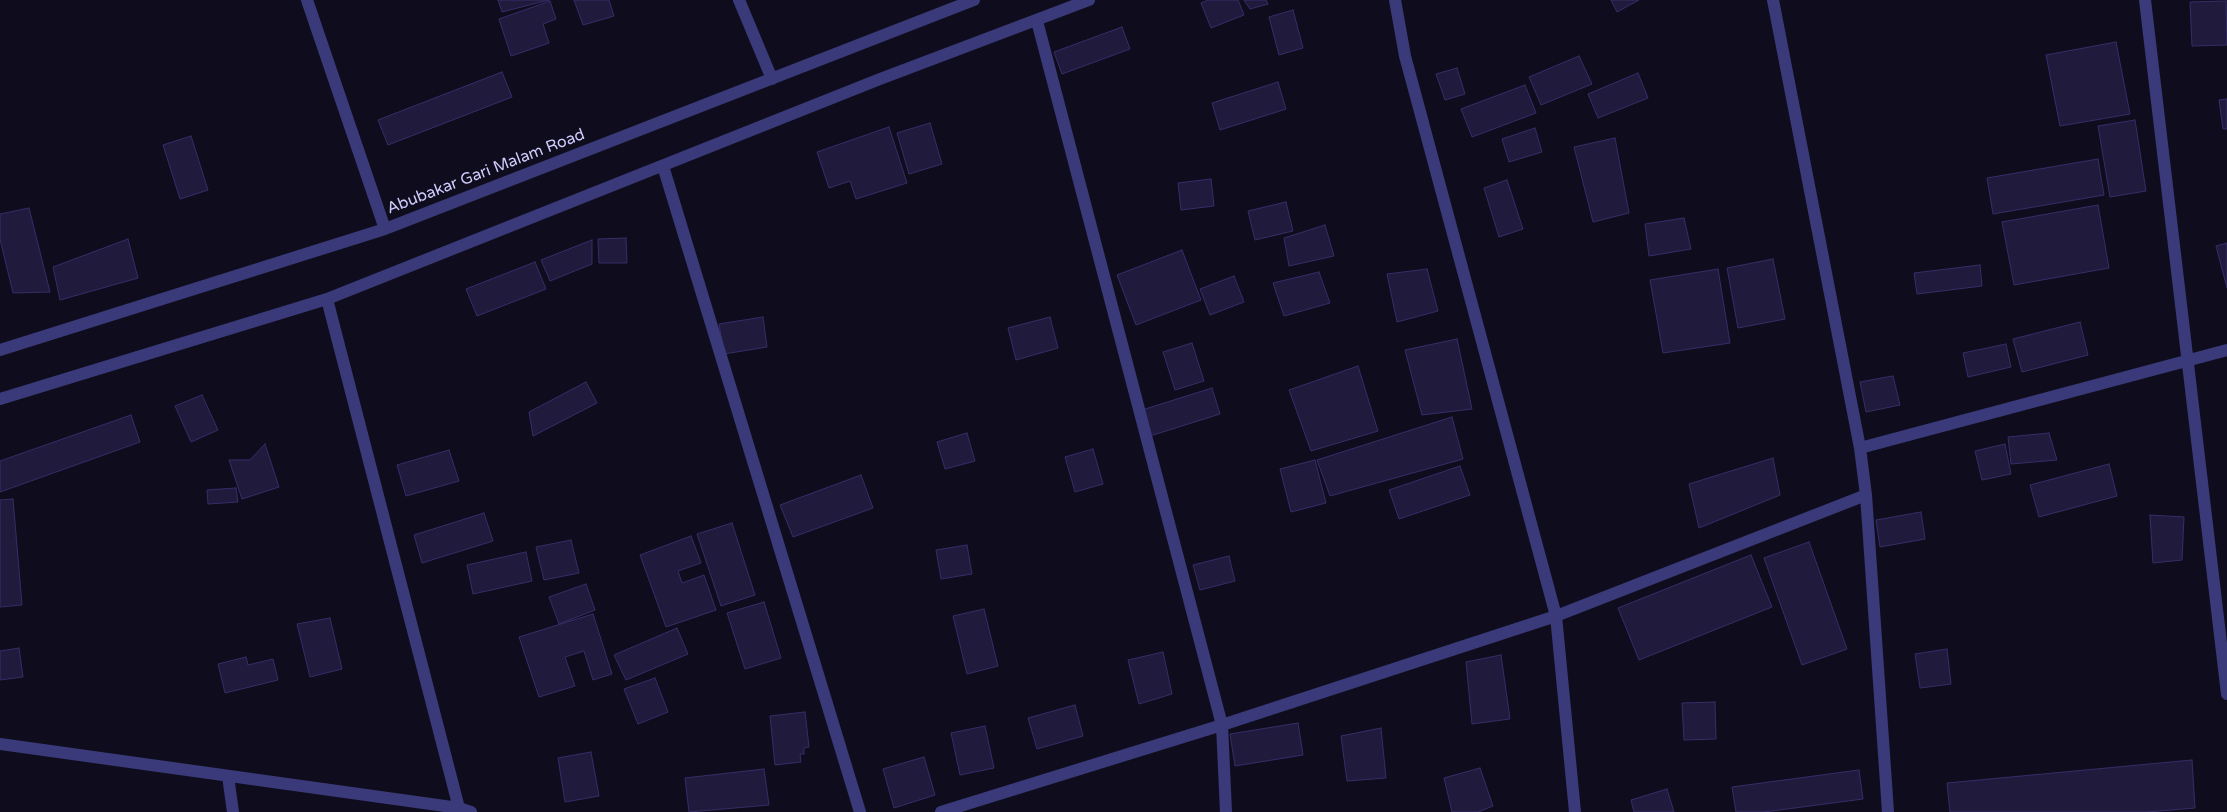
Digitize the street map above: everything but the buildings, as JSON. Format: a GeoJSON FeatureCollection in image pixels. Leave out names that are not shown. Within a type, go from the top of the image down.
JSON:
{"type":"FeatureCollection","features":[{"type":"Feature","properties":{"kind":"street"},"geometry":{"type":"LineString","coordinates":[[308,0],[385,229]]}},
{"type":"Feature","properties":{"kind":"street"},"geometry":{"type":"LineString","coordinates":[[739,0],[772,79]]}},
{"type":"Feature","properties":{"kind":"street","name":"Abubakar Gari Malam Road"},"geometry":{"type":"LineString","coordinates":[[0,350],[385,229],[974,0]]}},
{"type":"Feature","properties":{"kind":"street"},"geometry":{"type":"LineString","coordinates":[[0,399],[327,299],[880,79],[1089,0]]}},
{"type":"Feature","properties":{"kind":"street"},"geometry":{"type":"LineString","coordinates":[[1395,0],[1405,56],[1556,616],[1575,812]]}},
{"type":"Feature","properties":{"kind":"street"},"geometry":{"type":"LineString","coordinates":[[1773,0],[1860,448],[1866,495],[1888,812]]}},
{"type":"Feature","properties":{"kind":"street"},"geometry":{"type":"LineString","coordinates":[[2145,0],[2227,694]]}},
{"type":"Feature","properties":{"kind":"street"},"geometry":{"type":"LineString","coordinates":[[1037,21],[1222,725],[1226,812]]}},
{"type":"Feature","properties":{"kind":"street"},"geometry":{"type":"LineString","coordinates":[[663,166],[860,812]]}},
{"type":"Feature","properties":{"kind":"street"},"geometry":{"type":"LineString","coordinates":[[0,744],[465,810],[327,299]]}},
{"type":"Feature","properties":{"kind":"street"},"geometry":{"type":"LineString","coordinates":[[1860,448],[2227,350]]}},
{"type":"Feature","properties":{"kind":"street"},"geometry":{"type":"LineString","coordinates":[[941,812],[1222,725],[1556,616],[1866,495]]}},
{"type":"Feature","properties":{"kind":"street"},"geometry":{"type":"LineString","coordinates":[[228,776],[233,812]]}}]}
